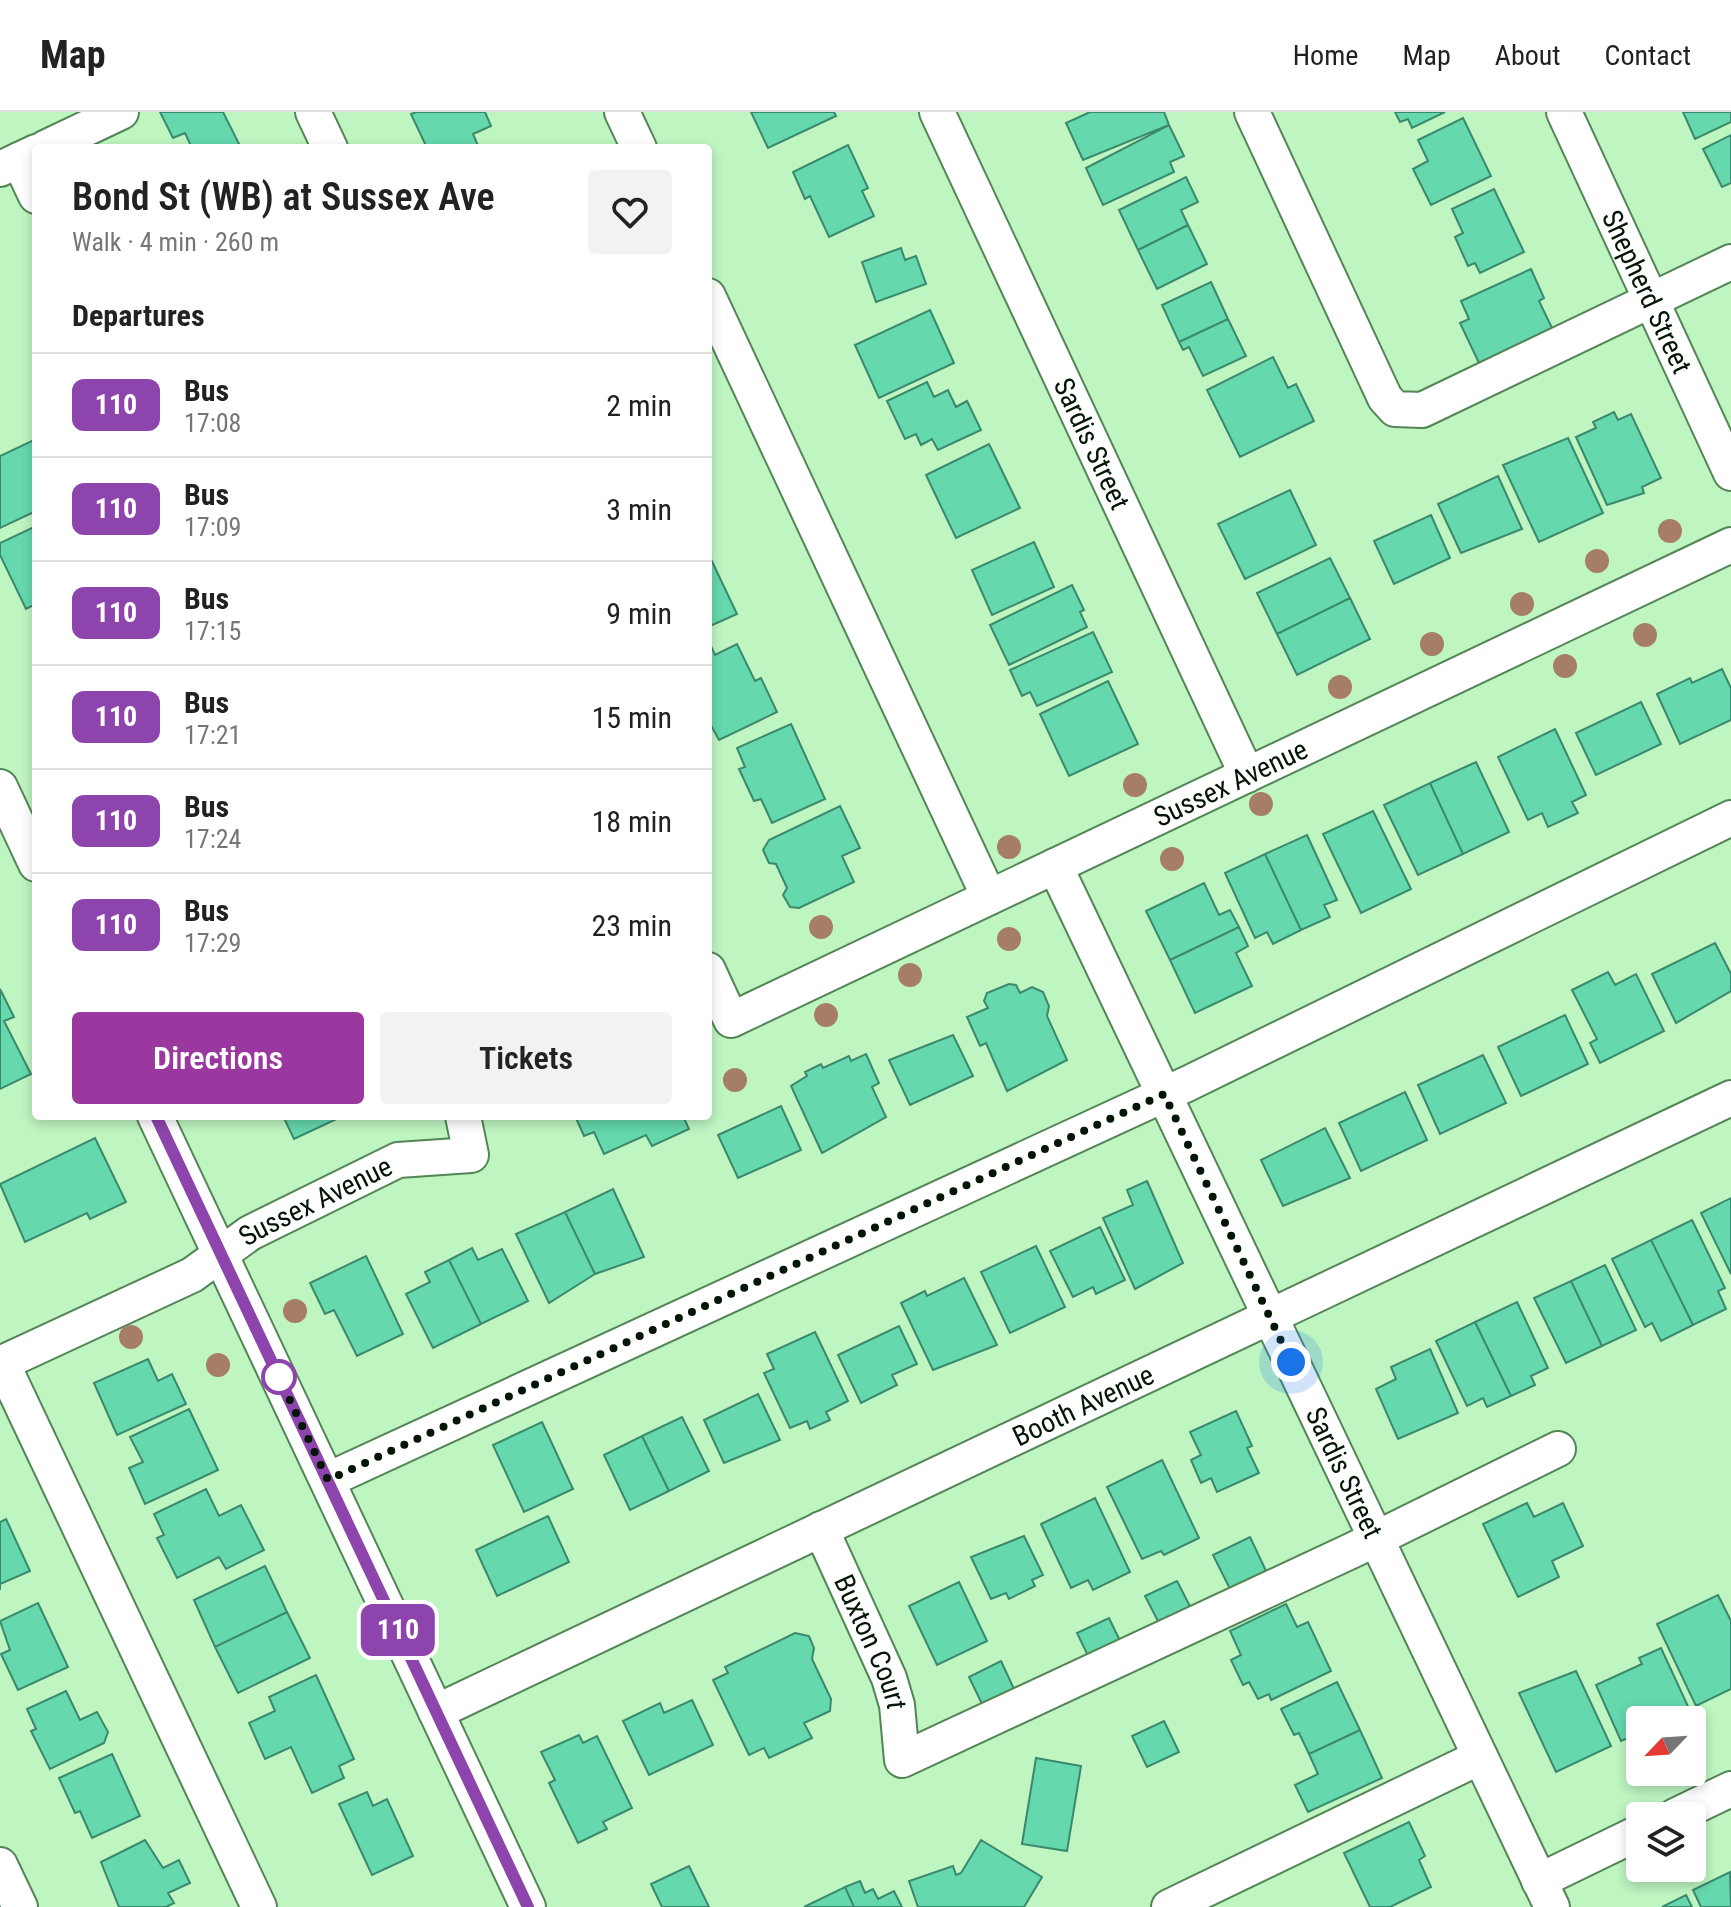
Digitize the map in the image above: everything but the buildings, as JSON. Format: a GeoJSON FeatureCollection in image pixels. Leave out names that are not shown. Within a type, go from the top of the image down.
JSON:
{"type":"FeatureCollection","features":[{"type":"Feature","properties":{"kind":"street"},"geometry":{"type":"LineString","coordinates":[[53,144],[121,112]]}},
{"type":"Feature","properties":{"kind":"street"},"geometry":{"type":"LineString","coordinates":[[313,112],[328,144]]}},
{"type":"Feature","properties":{"kind":"street"},"geometry":{"type":"LineString","coordinates":[[622,112],[637,144]]}},
{"type":"Feature","properties":{"kind":"street","name":"Sardis Street"},"geometry":{"type":"LineString","coordinates":[[937,112],[1247,775]]}},
{"type":"Feature","properties":{"kind":"street"},"geometry":{"type":"LineString","coordinates":[[1252,112],[1385,398],[1395,409],[1422,410],[1731,262]]}},
{"type":"Feature","properties":{"kind":"street","name":"Shepherd Street"},"geometry":{"type":"LineString","coordinates":[[1564,112],[1731,473]]}},
{"type":"Feature","properties":{"kind":"street"},"geometry":{"type":"LineString","coordinates":[[25,157],[32,182]]}},
{"type":"Feature","properties":{"kind":"street"},"geometry":{"type":"LineString","coordinates":[[712,305],[989,897]]}},
{"type":"Feature","properties":{"kind":"street","name":"Sussex Avenue"},"geometry":{"type":"LineString","coordinates":[[712,979],[731,1020],[1731,545]]}},
{"type":"Feature","properties":{"kind":"street"},"geometry":{"type":"LineString","coordinates":[[0,787],[32,855]]}},
{"type":"Feature","properties":{"kind":"street"},"geometry":{"type":"LineString","coordinates":[[328,1480],[1164,1094],[1731,818]]}},
{"type":"Feature","properties":{"kind":"street","name":"Sardis Street"},"geometry":{"type":"LineString","coordinates":[[1055,866],[1546,1894]]}},
{"type":"Feature","properties":{"kind":"street","name":"Booth Avenue"},"geometry":{"type":"LineString","coordinates":[[436,1712],[1731,1098]]}},
{"type":"Feature","properties":{"kind":"street"},"geometry":{"type":"LineString","coordinates":[[157,1120],[528,1907]]}},
{"type":"Feature","properties":{"kind":"street","name":"Sussex Avenue"},"geometry":{"type":"LineString","coordinates":[[1,1363],[192,1275],[220,1252],[258,1229],[398,1160],[471,1155],[464,1120]]}},
{"type":"Feature","properties":{"kind":"street"},"geometry":{"type":"LineString","coordinates":[[1,1363],[259,1907]]}},
{"type":"Feature","properties":{"kind":"street"},"geometry":{"type":"LineString","coordinates":[[1376,1538],[1558,1449]]}},
{"type":"Feature","properties":{"kind":"street","name":"Buxton Court"},"geometry":{"type":"LineString","coordinates":[[821,1529],[889,1678],[897,1705],[902,1760],[1376,1538]]}},
{"type":"Feature","properties":{"kind":"street"},"geometry":{"type":"LineString","coordinates":[[1169,1907],[1480,1757]]}},
{"type":"Feature","properties":{"kind":"street"},"geometry":{"type":"LineString","coordinates":[[1704,1802],[1731,1789]]}},
{"type":"Feature","properties":{"kind":"street"},"geometry":{"type":"LineString","coordinates":[[1546,1894],[1626,1841]]}},
{"type":"Feature","properties":{"kind":"street"},"geometry":{"type":"LineString","coordinates":[[0,1865],[20,1907]]}},
{"type":"Feature","properties":{"kind":"bus line","name":"110"},"geometry":{"type":"LineString","coordinates":[[158,1120],[528,1907]]}},
{"type":"Feature","properties":{"kind":"route"},"geometry":{"type":"LineString","coordinates":[[279,1377],[275,1369],[328,1480],[1164,1094],[1291,1362]]}}]}
